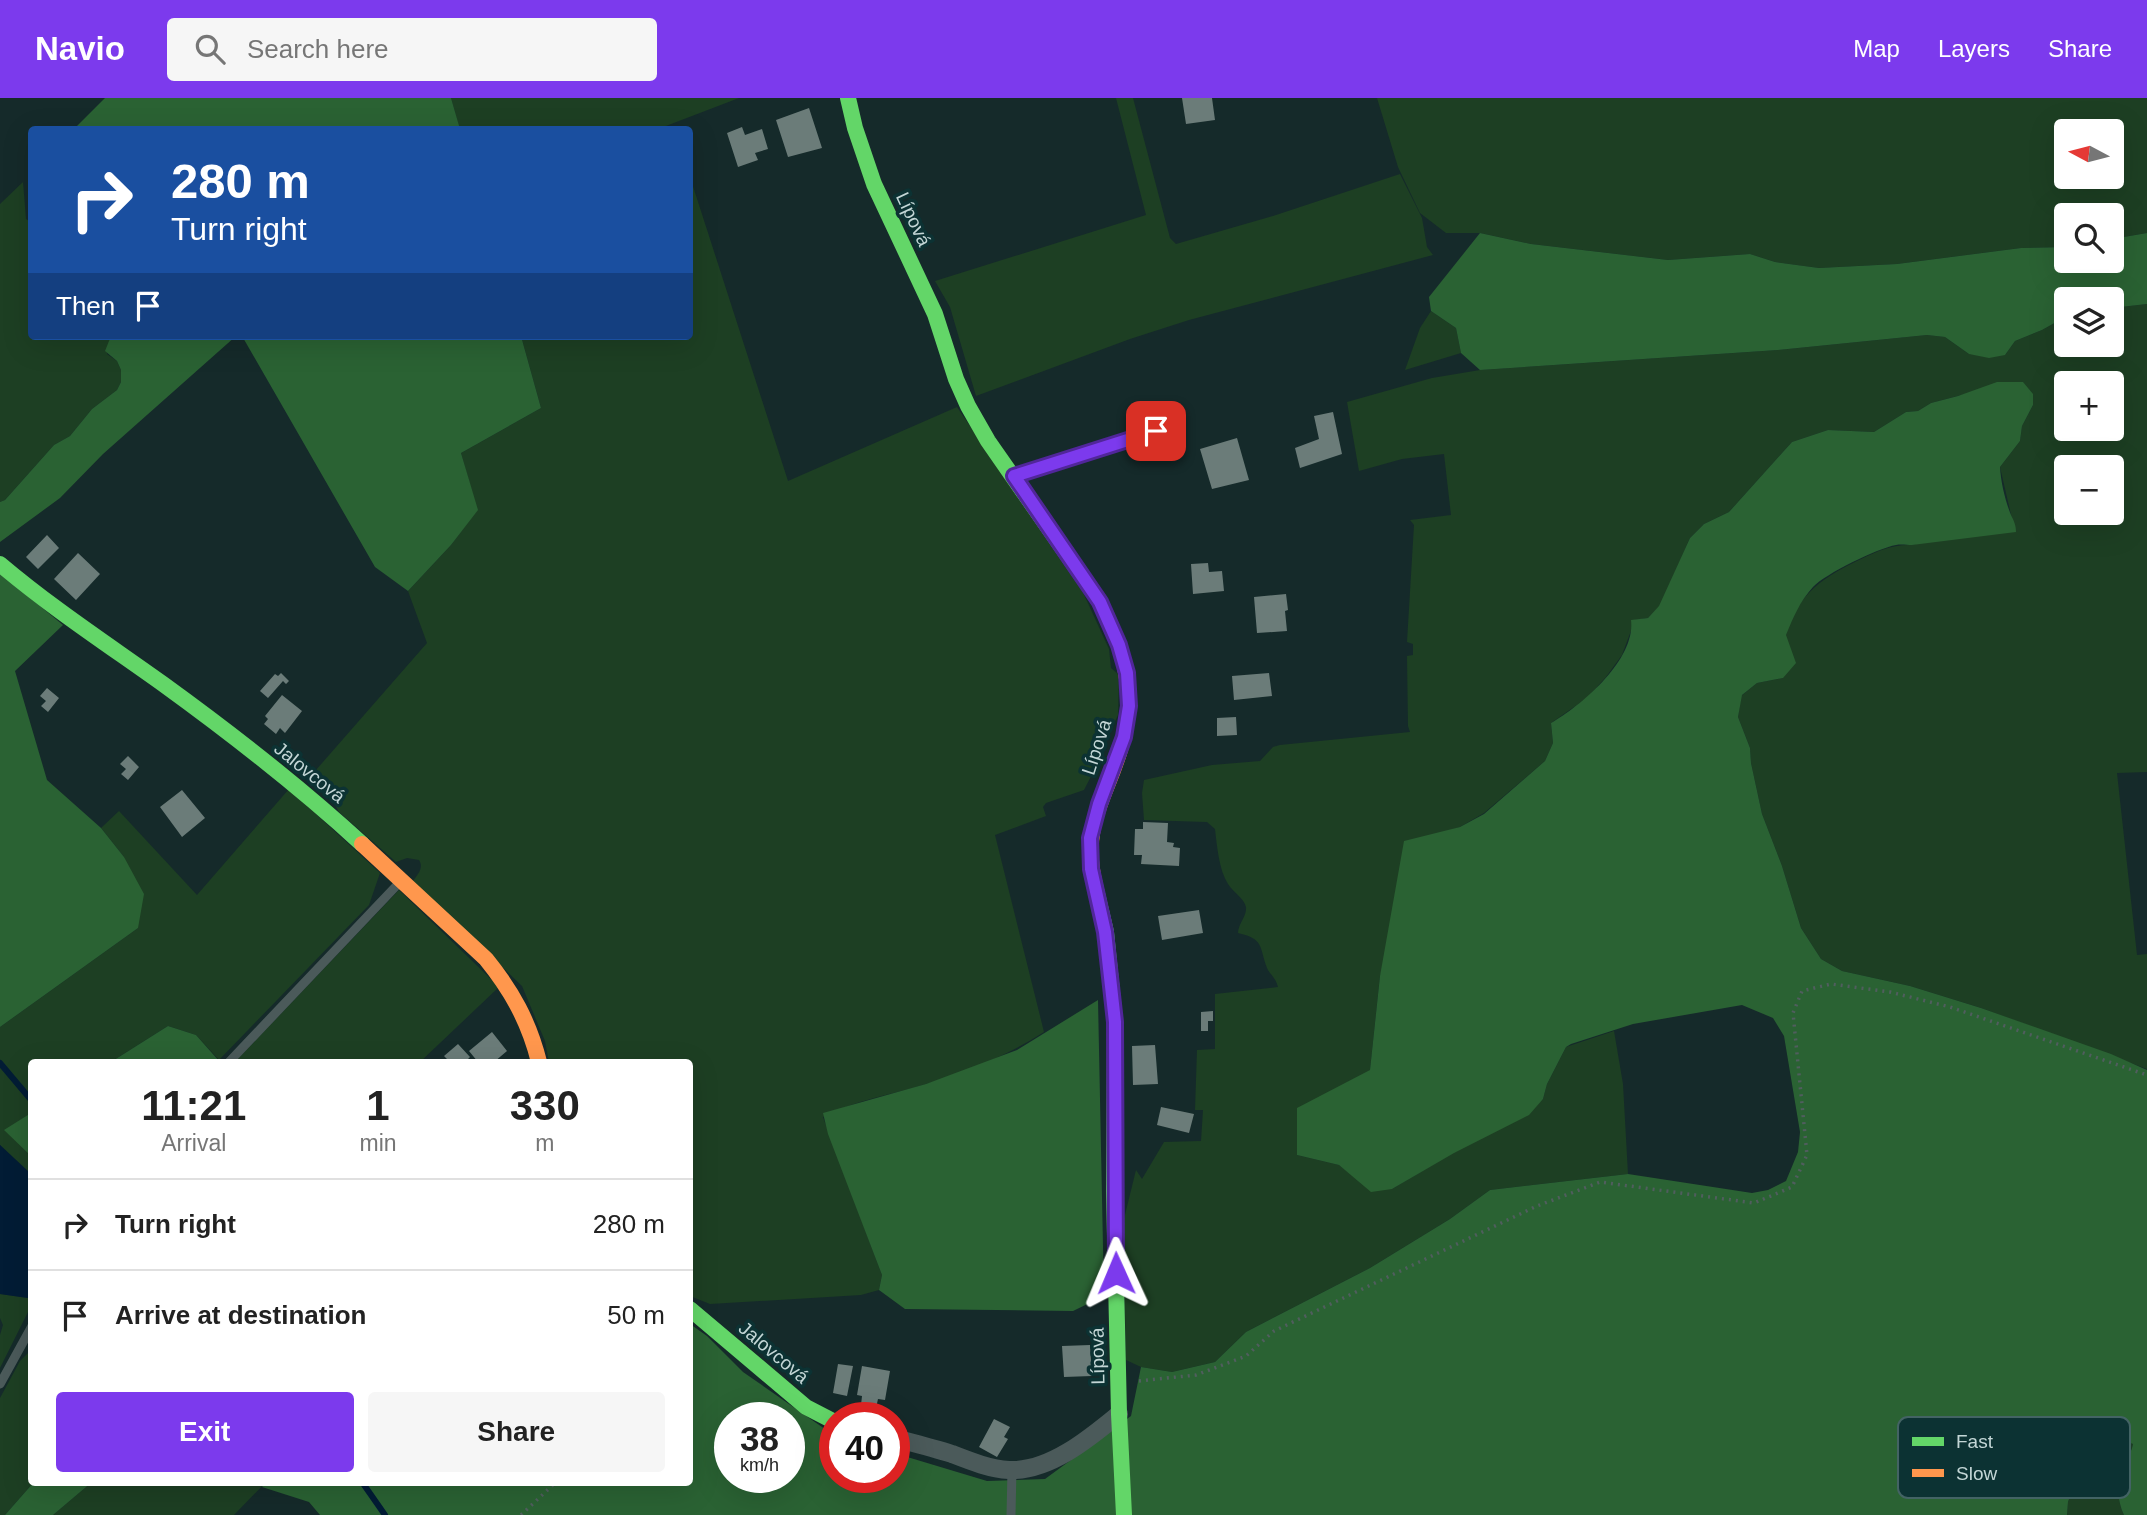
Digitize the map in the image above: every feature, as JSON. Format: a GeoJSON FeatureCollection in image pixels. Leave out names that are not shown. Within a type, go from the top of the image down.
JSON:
{"type":"FeatureCollection","features":[{"type":"Feature","properties":{"kind":"street","name":"Lípová"},"geometry":{"type":"LineString","coordinates":[[848,98],[874,184],[935,314],[964,397],[988,441],[1100,602],[1119,645],[1127,673],[1129,706],[1124,737],[1099,804],[1090,838],[1091,869],[1105,932],[1115,1022],[1114,1191],[1124,1515]]}},
{"type":"Feature","properties":{"kind":"street","name":"Jalovcová"},"geometry":{"type":"LineString","coordinates":[[0,564],[45,602],[164,685],[315,801],[486,959],[503,978],[525,1015],[538,1059]]}},
{"type":"Feature","properties":{"kind":"street","name":"Jalovcová"},"geometry":{"type":"LineString","coordinates":[[693,1312],[806,1407],[819,1414]]}},
{"type":"Feature","properties":{"kind":"street"},"geometry":{"type":"LineString","coordinates":[[910,1443],[992,1468],[1028,1468],[1079,1447],[1119,1414]]}},
{"type":"Feature","properties":{"kind":"lane"},"geometry":{"type":"LineString","coordinates":[[1014,476],[1179,423]]}},
{"type":"Feature","properties":{"kind":"lane"},"geometry":{"type":"LineString","coordinates":[[232,1059],[400,881]]}},
{"type":"Feature","properties":{"kind":"lane"},"geometry":{"type":"LineString","coordinates":[[0,1384],[28,1333]]}},
{"type":"Feature","properties":{"kind":"lane"},"geometry":{"type":"LineString","coordinates":[[1011,1515],[1012,1470]]}},
{"type":"Feature","properties":{"kind":"path"},"geometry":{"type":"LineString","coordinates":[[1119,1383],[1196,1375],[1246,1356],[1274,1331],[1537,1206],[1600,1182],[1754,1203],[1792,1187],[1807,1156],[1793,1013],[1802,991],[1831,984],[1890,992],[1950,1007],[2147,1075]]}},
{"type":"Feature","properties":{"kind":"path"},"geometry":{"type":"LineString","coordinates":[[521,1515],[552,1486]]}},
{"type":"Feature","properties":{"kind":"green space"},"geometry":{"type":"Polygon","coordinates":[[[105,98],[451,98],[459,126],[77,126],[105,98]]]}},
{"type":"Feature","properties":{"kind":"green space"},"geometry":{"type":"Polygon","coordinates":[[[451,98],[739,98],[666,126],[459,126],[451,98]]]}},
{"type":"Feature","properties":{"kind":"green space"},"geometry":{"type":"Polygon","coordinates":[[[1116,98],[1133,98],[1170,238],[1176,244],[1273,216],[1400,174],[1422,218],[1427,247],[1433,255],[1189,320],[976,396],[950,307],[935,281],[1146,215],[1116,98]]]}},
{"type":"Feature","properties":{"kind":"green space"},"geometry":{"type":"Polygon","coordinates":[[[1377,98],[2147,98],[2147,233],[2124,237],[2124,203],[2054,203],[2054,247],[2021,248],[1897,264],[1819,268],[1775,262],[1750,254],[1668,260],[1531,244],[1480,233],[1446,233],[1420,213],[1398,167],[1377,98]]]}},
{"type":"Feature","properties":{"kind":"green space"},"geometry":{"type":"Polygon","coordinates":[[[23,182],[28,220],[28,340],[110,340],[107,354],[117,361],[121,370],[121,382],[117,390],[92,409],[70,436],[54,445],[5,500],[0,502],[0,204],[23,182]]]}},
{"type":"Feature","properties":{"kind":"green space"},"geometry":{"type":"Polygon","coordinates":[[[693,186],[788,481],[957,407],[1081,588],[1109,649],[1111,668],[1119,675],[1118,715],[1105,749],[1084,790],[1046,803],[1043,807],[1046,816],[995,835],[1044,1032],[972,1068],[860,1102],[823,1117],[882,1275],[879,1290],[861,1295],[710,1304],[693,1297],[693,1059],[548,1059],[545,1041],[522,986],[413,881],[421,868],[419,860],[407,858],[396,862],[339,812],[316,770],[427,643],[408,591],[451,545],[477,510],[461,453],[541,408],[522,340],[693,340],[693,186]]]}},
{"type":"Feature","properties":{"kind":"green space"},"geometry":{"type":"Polygon","coordinates":[[[1480,233],[1531,244],[1668,260],[1750,254],[1775,262],[1819,268],[1897,264],[2021,248],[2054,247],[2054,273],[2124,273],[2124,237],[2147,233],[2147,304],[2124,307],[2124,287],[2054,287],[2054,323],[2015,341],[2005,355],[1989,358],[1969,354],[1945,337],[1927,335],[1778,350],[1480,370],[1461,353],[1456,328],[1431,311],[1429,297],[1480,233]]]}},
{"type":"Feature","properties":{"kind":"green space"},"geometry":{"type":"Polygon","coordinates":[[[2147,304],[2147,772],[2117,773],[2137,955],[2147,954],[2147,1069],[1981,1008],[1910,986],[1842,971],[1821,959],[1801,928],[1762,814],[1750,748],[1738,717],[1741,696],[1757,683],[1783,678],[1785,639],[1791,620],[1806,597],[1825,579],[1848,565],[1885,549],[1912,545],[2012,519],[2000,467],[2020,441],[2022,426],[2033,405],[1977,391],[1931,403],[1918,411],[1906,412],[1874,432],[1828,430],[1792,442],[1729,512],[1704,524],[1690,538],[1660,606],[1648,618],[1635,620],[1622,655],[1587,698],[1551,723],[1553,743],[1545,761],[1484,813],[1460,827],[1435,835],[1380,976],[1370,1070],[1297,1155],[1339,1165],[1351,1174],[1392,1189],[1543,1099],[1547,1084],[1566,1047],[1614,1031],[1623,1084],[1628,1174],[1490,1190],[1450,1219],[1370,1268],[1246,1332],[1215,1362],[1172,1372],[1141,1367],[1126,1360],[1123,1223],[1136,1170],[1142,1179],[1164,1142],[1201,1141],[1203,1110],[1195,1110],[1197,1050],[1215,1049],[1215,994],[1278,987],[1267,968],[1259,944],[1238,933],[1246,907],[1222,872],[1215,829],[1207,822],[1144,820],[1144,780],[1212,765],[1260,761],[1273,747],[1280,745],[1410,732],[1407,656],[1413,655],[1413,644],[1407,642],[1414,525],[1410,520],[1451,515],[1444,454],[1402,459],[1359,471],[1347,402],[1432,378],[1480,370],[1778,350],[1927,335],[1945,337],[1969,354],[2005,355],[2015,341],[2054,323],[2054,357],[2124,357],[2124,307],[2147,304]]]}},
{"type":"Feature","properties":{"kind":"green space"},"geometry":{"type":"Polygon","coordinates":[[[1431,311],[1456,328],[1461,353],[1405,370],[1420,328],[1431,311]]]}},
{"type":"Feature","properties":{"kind":"green space"},"geometry":{"type":"Polygon","coordinates":[[[109,340],[231,340],[103,454],[60,498],[0,542],[0,502],[5,500],[54,445],[70,436],[92,409],[117,390],[121,382],[121,370],[117,361],[105,351],[109,340]]]}},
{"type":"Feature","properties":{"kind":"green space"},"geometry":{"type":"Polygon","coordinates":[[[244,340],[522,340],[541,408],[461,453],[478,510],[451,545],[408,591],[375,567],[244,340]]]}},
{"type":"Feature","properties":{"kind":"green space"},"geometry":{"type":"Polygon","coordinates":[[[1997,382],[2023,382],[2033,394],[2033,405],[2022,426],[2020,441],[2000,467],[2016,532],[1896,545],[1865,556],[1828,575],[1804,598],[1786,635],[1796,663],[1783,678],[1757,683],[1742,695],[1738,717],[1750,748],[1762,814],[1801,928],[1821,959],[1842,971],[1910,986],[1981,1008],[2111,1054],[2147,1070],[2147,1515],[2124,1515],[2119,1501],[2119,1498],[2130,1498],[2130,1452],[2133,1444],[2130,1443],[2130,1417],[1898,1417],[1898,1498],[2069,1498],[2067,1515],[320,1515],[309,1502],[262,1487],[693,1486],[693,1326],[707,1336],[743,1372],[786,1402],[714,1402],[714,1493],[805,1493],[805,1415],[819,1425],[819,1493],[910,1493],[910,1458],[987,1481],[1045,1479],[1131,1416],[1141,1367],[1172,1372],[1215,1362],[1246,1332],[1370,1268],[1450,1219],[1490,1190],[1628,1174],[1752,1193],[1768,1190],[1786,1181],[1798,1152],[1800,1132],[1784,1036],[1773,1018],[1742,1005],[1633,1024],[1571,1044],[1566,1047],[1547,1084],[1543,1099],[1529,1115],[1454,1153],[1392,1189],[1371,1192],[1339,1165],[1297,1155],[1297,1108],[1370,1070],[1380,976],[1404,841],[1460,827],[1484,814],[1545,761],[1553,743],[1551,723],[1591,693],[1616,665],[1630,635],[1631,620],[1648,618],[1659,606],[1690,538],[1704,524],[1729,512],[1792,442],[1828,430],[1874,432],[1906,412],[1918,411],[1931,403],[1997,382]]]}},
{"type":"Feature","properties":{"kind":"green space"},"geometry":{"type":"Polygon","coordinates":[[[0,573],[63,625],[15,671],[47,780],[101,828],[124,857],[144,894],[138,928],[0,1027],[0,573]]]}},
{"type":"Feature","properties":{"kind":"green space"},"geometry":{"type":"Polygon","coordinates":[[[289,789],[380,873],[369,905],[220,1059],[196,1035],[168,1026],[116,1059],[28,1059],[28,1115],[9,1128],[28,1149],[28,1171],[0,1145],[0,1027],[138,928],[124,857],[101,828],[119,811],[197,895],[289,789]]]}},
{"type":"Feature","properties":{"kind":"green space"},"geometry":{"type":"Polygon","coordinates":[[[399,890],[499,987],[423,1059],[238,1059],[399,890]]]}},
{"type":"Feature","properties":{"kind":"green space"},"geometry":{"type":"Polygon","coordinates":[[[1098,1000],[1104,1296],[1073,1311],[905,1309],[879,1290],[882,1275],[828,1134],[823,1113],[926,1084],[1017,1050],[1098,1000]]]}},
{"type":"Feature","properties":{"kind":"green space"},"geometry":{"type":"Polygon","coordinates":[[[168,1026],[196,1035],[217,1059],[116,1059],[168,1026]]]}},
{"type":"Feature","properties":{"kind":"green space"},"geometry":{"type":"Polygon","coordinates":[[[28,1115],[28,1153],[4,1130],[28,1115]]]}},
{"type":"Feature","properties":{"kind":"green space"},"geometry":{"type":"Polygon","coordinates":[[[0,1294],[28,1298],[28,1312],[0,1368],[0,1335],[3,1325],[0,1318],[0,1294]]]}},
{"type":"Feature","properties":{"kind":"green space"},"geometry":{"type":"Polygon","coordinates":[[[28,1353],[28,1486],[30,1486],[5,1515],[0,1515],[0,1398],[20,1361],[28,1353]]]}},
{"type":"Feature","properties":{"kind":"green space"},"geometry":{"type":"Polygon","coordinates":[[[30,1486],[87,1486],[53,1515],[5,1515],[30,1486]]]}},
{"type":"Feature","properties":{"kind":"green space"},"geometry":{"type":"Polygon","coordinates":[[[87,1486],[262,1486],[234,1515],[53,1515],[87,1486]]]}},
{"type":"Feature","properties":{"kind":"green space"},"geometry":{"type":"Polygon","coordinates":[[[2069,1498],[2119,1498],[2124,1515],[2067,1515],[2069,1498]]]}},
{"type":"Feature","properties":{"kind":"water"},"geometry":{"type":"Polygon","coordinates":[[[0,1145],[28,1171],[28,1298],[0,1294],[0,1145]]]}},
{"type":"Feature","properties":{"kind":"building"},"geometry":{"type":"Polygon","coordinates":[[[1182,98],[1212,98],[1215,120],[1186,124],[1182,98]]]}},
{"type":"Feature","properties":{"kind":"building"},"geometry":{"type":"Polygon","coordinates":[[[809,108],[822,148],[788,157],[776,120],[809,108]]]}},
{"type":"Feature","properties":{"kind":"building"},"geometry":{"type":"Polygon","coordinates":[[[742,127],[745,135],[762,129],[768,149],[755,153],[758,160],[738,167],[727,133],[742,127]]]}},
{"type":"Feature","properties":{"kind":"building"},"geometry":{"type":"Polygon","coordinates":[[[1333,412],[1342,454],[1300,468],[1295,448],[1319,439],[1314,416],[1333,412]]]}},
{"type":"Feature","properties":{"kind":"building"},"geometry":{"type":"Polygon","coordinates":[[[1237,438],[1249,480],[1212,489],[1200,449],[1237,438]]]}},
{"type":"Feature","properties":{"kind":"building"},"geometry":{"type":"Polygon","coordinates":[[[47,535],[59,548],[38,569],[26,557],[47,535]]]}},
{"type":"Feature","properties":{"kind":"building"},"geometry":{"type":"Polygon","coordinates":[[[78,553],[100,574],[76,600],[54,579],[78,553]]]}},
{"type":"Feature","properties":{"kind":"building"},"geometry":{"type":"Polygon","coordinates":[[[1208,563],[1209,572],[1222,571],[1224,591],[1193,594],[1191,564],[1208,563]]]}},
{"type":"Feature","properties":{"kind":"building"},"geometry":{"type":"Polygon","coordinates":[[[1286,594],[1287,631],[1257,633],[1254,597],[1286,594]]]}},
{"type":"Feature","properties":{"kind":"building"},"geometry":{"type":"Polygon","coordinates":[[[281,673],[289,681],[286,684],[283,681],[268,698],[260,691],[275,674],[278,676],[281,673]]]}},
{"type":"Feature","properties":{"kind":"building"},"geometry":{"type":"Polygon","coordinates":[[[1269,673],[1272,696],[1234,700],[1232,676],[1269,673]]]}},
{"type":"Feature","properties":{"kind":"building"},"geometry":{"type":"Polygon","coordinates":[[[47,688],[59,698],[48,712],[41,706],[46,701],[40,696],[47,688]]]}},
{"type":"Feature","properties":{"kind":"building"},"geometry":{"type":"Polygon","coordinates":[[[282,695],[302,711],[285,733],[280,728],[276,734],[264,724],[268,719],[265,716],[282,695]]]}},
{"type":"Feature","properties":{"kind":"building"},"geometry":{"type":"Polygon","coordinates":[[[1236,717],[1237,735],[1217,736],[1217,718],[1236,717]]]}},
{"type":"Feature","properties":{"kind":"building"},"geometry":{"type":"Polygon","coordinates":[[[128,756],[139,767],[128,780],[121,774],[126,769],[120,764],[128,756]]]}},
{"type":"Feature","properties":{"kind":"building"},"geometry":{"type":"Polygon","coordinates":[[[182,790],[205,818],[182,837],[160,807],[182,790]]]}},
{"type":"Feature","properties":{"kind":"building"},"geometry":{"type":"Polygon","coordinates":[[[1143,822],[1168,823],[1167,842],[1180,848],[1179,866],[1141,864],[1142,855],[1134,855],[1135,829],[1143,829],[1143,822]]]}},
{"type":"Feature","properties":{"kind":"building"},"geometry":{"type":"Polygon","coordinates":[[[1199,910],[1203,933],[1162,940],[1158,916],[1199,910]]]}},
{"type":"Feature","properties":{"kind":"building"},"geometry":{"type":"Polygon","coordinates":[[[1213,1011],[1213,1021],[1208,1021],[1208,1031],[1201,1031],[1201,1012],[1213,1011]]]}},
{"type":"Feature","properties":{"kind":"building"},"geometry":{"type":"Polygon","coordinates":[[[492,1032],[507,1051],[498,1059],[476,1059],[469,1051],[492,1032]]]}},
{"type":"Feature","properties":{"kind":"building"},"geometry":{"type":"Polygon","coordinates":[[[458,1044],[470,1057],[447,1059],[444,1056],[458,1044]]]}},
{"type":"Feature","properties":{"kind":"building"},"geometry":{"type":"Polygon","coordinates":[[[1155,1045],[1158,1084],[1133,1085],[1132,1046],[1155,1045]]]}},
{"type":"Feature","properties":{"kind":"building"},"geometry":{"type":"Polygon","coordinates":[[[1161,1107],[1194,1114],[1189,1133],[1157,1125],[1161,1107]]]}},
{"type":"Feature","properties":{"kind":"building"},"geometry":{"type":"Polygon","coordinates":[[[1090,1345],[1092,1376],[1064,1377],[1062,1346],[1090,1345]]]}},
{"type":"Feature","properties":{"kind":"building"},"geometry":{"type":"Polygon","coordinates":[[[838,1364],[853,1366],[847,1396],[833,1393],[838,1364]]]}},
{"type":"Feature","properties":{"kind":"building"},"geometry":{"type":"Polygon","coordinates":[[[862,1366],[890,1371],[885,1400],[861,1402],[862,1396],[857,1395],[862,1366]]]}},
{"type":"Feature","properties":{"kind":"building"},"geometry":{"type":"Polygon","coordinates":[[[994,1419],[1010,1427],[1004,1437],[1008,1439],[997,1457],[979,1447],[994,1419]]]}},
{"type":"Feature","properties":{"kind":"waterway"},"geometry":{"type":"LineString","coordinates":[[0,1063],[28,1096]]}},
{"type":"Feature","properties":{"kind":"waterway"},"geometry":{"type":"LineString","coordinates":[[365,1486],[385,1515]]}},
{"type":"Feature","properties":{"kind":"traffic: fast"},"geometry":{"type":"LineString","coordinates":[[848,98],[874,184],[935,314],[956,379],[968,406],[988,441],[1100,602],[1113,631]]}},
{"type":"Feature","properties":{"kind":"traffic: fast"},"geometry":{"type":"LineString","coordinates":[[0,564],[240,742],[362,844]]}},
{"type":"Feature","properties":{"kind":"traffic: fast"},"geometry":{"type":"LineString","coordinates":[[1095,885],[1106,932],[1115,1022],[1114,1191],[1124,1515]]}},
{"type":"Feature","properties":{"kind":"traffic: fast"},"geometry":{"type":"LineString","coordinates":[[693,1312],[806,1407],[819,1414]]}},
{"type":"Feature","properties":{"kind":"traffic: slow"},"geometry":{"type":"LineString","coordinates":[[1095,885],[1091,862],[1094,824],[1124,735],[1128,708],[1128,682],[1113,631]]}},
{"type":"Feature","properties":{"kind":"traffic: slow"},"geometry":{"type":"LineString","coordinates":[[362,844],[486,959],[518,1008],[538,1059]]}},
{"type":"Feature","properties":{"kind":"route"},"geometry":{"type":"LineString","coordinates":[[1116,1273],[1115,1022],[1111,967],[1091,869],[1090,838],[1099,804],[1124,737],[1129,706],[1127,673],[1119,645],[1100,602],[1014,476],[1156,431]]}}]}
